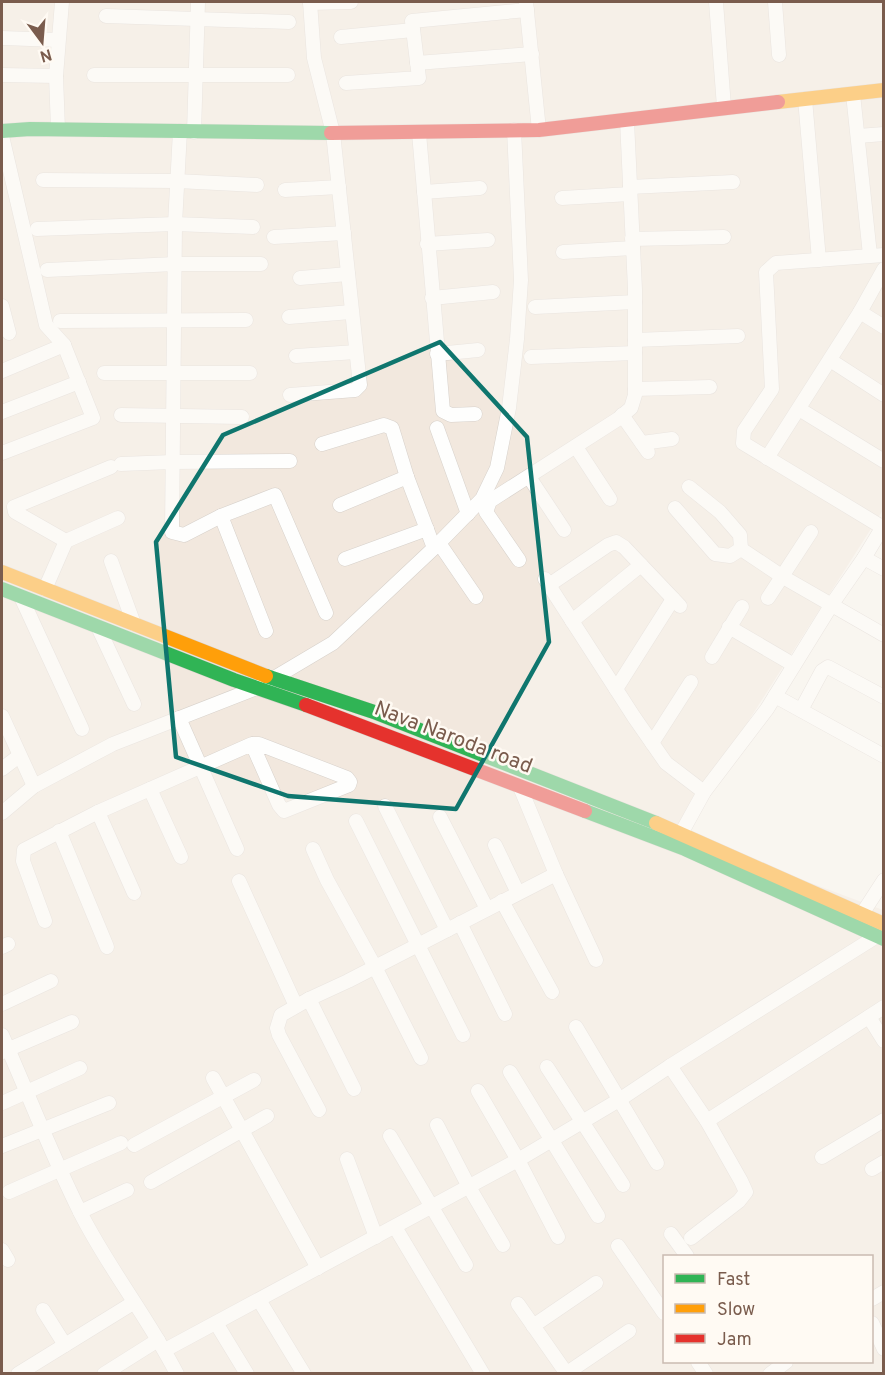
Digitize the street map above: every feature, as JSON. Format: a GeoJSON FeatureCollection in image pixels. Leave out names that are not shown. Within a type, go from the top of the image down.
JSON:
{"type":"FeatureCollection","features":[{"type":"Feature","properties":{"kind":"street"},"geometry":{"type":"LineString","coordinates":[[49,2],[62,2],[56,76],[58,129]]}},
{"type":"Feature","properties":{"kind":"street"},"geometry":{"type":"LineString","coordinates":[[198,2],[195,75],[177,181],[172,532],[184,536],[221,516],[275,495],[326,613]]}},
{"type":"Feature","properties":{"kind":"street"},"geometry":{"type":"LineString","coordinates":[[290,395],[357,389],[360,385],[333,133],[314,58],[310,2],[351,2]]}},
{"type":"Feature","properties":{"kind":"street"},"geometry":{"type":"LineString","coordinates":[[716,2],[724,107]]}},
{"type":"Feature","properties":{"kind":"street"},"geometry":{"type":"LineString","coordinates":[[775,2],[779,55]]}},
{"type":"Feature","properties":{"kind":"street"},"geometry":{"type":"LineString","coordinates":[[346,83],[419,78],[412,21],[527,6],[539,130]]}},
{"type":"Feature","properties":{"kind":"street"},"geometry":{"type":"LineString","coordinates":[[106,16],[290,22]]}},
{"type":"Feature","properties":{"kind":"street"},"geometry":{"type":"LineString","coordinates":[[340,37],[413,30]]}},
{"type":"Feature","properties":{"kind":"street"},"geometry":{"type":"LineString","coordinates":[[2,38],[58,40]]}},
{"type":"Feature","properties":{"kind":"street"},"geometry":{"type":"LineString","coordinates":[[417,63],[532,54]]}},
{"type":"Feature","properties":{"kind":"street"},"geometry":{"type":"LineString","coordinates":[[2,75],[56,76]]}},
{"type":"Feature","properties":{"kind":"street"},"geometry":{"type":"LineString","coordinates":[[94,75],[288,75]]}},
{"type":"Feature","properties":{"kind":"street"},"geometry":{"type":"LineString","coordinates":[[2,131],[58,129],[419,133],[539,130],[884,90]]}},
{"type":"Feature","properties":{"kind":"street"},"geometry":{"type":"LineString","coordinates":[[2,572],[275,679],[374,712],[678,839],[704,792],[775,696],[832,604],[882,530],[743,442],[744,431],[772,389],[766,272],[776,263],[877,255],[853,93]]}},
{"type":"Feature","properties":{"kind":"street"},"geometry":{"type":"LineString","coordinates":[[805,99],[819,260]]}},
{"type":"Feature","properties":{"kind":"street"},"geometry":{"type":"LineString","coordinates":[[519,560],[486,512],[490,501],[576,447],[631,408],[635,388],[635,302],[627,121]]}},
{"type":"Feature","properties":{"kind":"street"},"geometry":{"type":"LineString","coordinates":[[2,813],[34,786],[113,744],[258,687],[333,643],[437,545],[482,499],[497,468],[509,408],[517,339],[521,280],[514,130]]}},
{"type":"Feature","properties":{"kind":"street"},"geometry":{"type":"LineString","coordinates":[[419,133],[443,411],[451,415],[475,414]]}},
{"type":"Feature","properties":{"kind":"street"},"geometry":{"type":"LineString","coordinates":[[858,136],[884,134]]}},
{"type":"Feature","properties":{"kind":"street"},"geometry":{"type":"LineString","coordinates":[[2,136],[46,325],[64,345],[93,418],[2,453]]}},
{"type":"Feature","properties":{"kind":"street"},"geometry":{"type":"LineString","coordinates":[[42,180],[257,184]]}},
{"type":"Feature","properties":{"kind":"street"},"geometry":{"type":"LineString","coordinates":[[562,198],[733,182]]}},
{"type":"Feature","properties":{"kind":"street"},"geometry":{"type":"LineString","coordinates":[[285,190],[339,187]]}},
{"type":"Feature","properties":{"kind":"street"},"geometry":{"type":"LineString","coordinates":[[423,192],[480,188]]}},
{"type":"Feature","properties":{"kind":"street"},"geometry":{"type":"LineString","coordinates":[[37,229],[175,224],[253,227]]}},
{"type":"Feature","properties":{"kind":"street"},"geometry":{"type":"LineString","coordinates":[[274,237],[344,233]]}},
{"type":"Feature","properties":{"kind":"street"},"geometry":{"type":"LineString","coordinates":[[563,252],[724,237]]}},
{"type":"Feature","properties":{"kind":"street"},"geometry":{"type":"LineString","coordinates":[[427,244],[488,240]]}},
{"type":"Feature","properties":{"kind":"street"},"geometry":{"type":"LineString","coordinates":[[47,270],[175,264],[261,264]]}},
{"type":"Feature","properties":{"kind":"street"},"geometry":{"type":"LineString","coordinates":[[767,458],[860,312],[884,270]]}},
{"type":"Feature","properties":{"kind":"street"},"geometry":{"type":"LineString","coordinates":[[300,278],[348,274]]}},
{"type":"Feature","properties":{"kind":"street"},"geometry":{"type":"LineString","coordinates":[[432,298],[493,292]]}},
{"type":"Feature","properties":{"kind":"street"},"geometry":{"type":"LineString","coordinates":[[535,307],[635,302]]}},
{"type":"Feature","properties":{"kind":"street"},"geometry":{"type":"LineString","coordinates":[[2,306],[9,333]]}},
{"type":"Feature","properties":{"kind":"street"},"geometry":{"type":"LineString","coordinates":[[290,317],[351,312]]}},
{"type":"Feature","properties":{"kind":"street"},"geometry":{"type":"LineString","coordinates":[[860,312],[884,327]]}},
{"type":"Feature","properties":{"kind":"street"},"geometry":{"type":"LineString","coordinates":[[60,321],[246,320]]}},
{"type":"Feature","properties":{"kind":"street"},"geometry":{"type":"LineString","coordinates":[[531,357],[738,336]]}},
{"type":"Feature","properties":{"kind":"street"},"geometry":{"type":"LineString","coordinates":[[2,371],[64,345]]}},
{"type":"Feature","properties":{"kind":"street"},"geometry":{"type":"LineString","coordinates":[[437,354],[478,350]]}},
{"type":"Feature","properties":{"kind":"street"},"geometry":{"type":"LineString","coordinates":[[296,356],[356,352]]}},
{"type":"Feature","properties":{"kind":"street"},"geometry":{"type":"LineString","coordinates":[[830,360],[884,395]]}},
{"type":"Feature","properties":{"kind":"street"},"geometry":{"type":"LineString","coordinates":[[104,373],[250,373]]}},
{"type":"Feature","properties":{"kind":"street"},"geometry":{"type":"LineString","coordinates":[[2,412],[79,382]]}},
{"type":"Feature","properties":{"kind":"street"},"geometry":{"type":"LineString","coordinates":[[635,388],[710,387]]}},
{"type":"Feature","properties":{"kind":"street"},"geometry":{"type":"LineString","coordinates":[[799,409],[884,461]]}},
{"type":"Feature","properties":{"kind":"street"},"geometry":{"type":"LineString","coordinates":[[121,415],[242,417]]}},
{"type":"Feature","properties":{"kind":"street"},"geometry":{"type":"LineString","coordinates":[[622,415],[645,448],[672,439]]}},
{"type":"Feature","properties":{"kind":"street"},"geometry":{"type":"LineString","coordinates":[[322,444],[384,425],[392,428],[407,477],[427,529],[476,597]]}},
{"type":"Feature","properties":{"kind":"street"},"geometry":{"type":"LineString","coordinates":[[437,428],[468,514]]}},
{"type":"Feature","properties":{"kind":"street"},"geometry":{"type":"LineString","coordinates":[[576,447],[610,499]]}},
{"type":"Feature","properties":{"kind":"street"},"geometry":{"type":"LineString","coordinates":[[66,541],[15,512],[14,507],[116,465],[290,461]]}},
{"type":"Feature","properties":{"kind":"street"},"geometry":{"type":"LineString","coordinates":[[340,505],[407,477]]}},
{"type":"Feature","properties":{"kind":"street"},"geometry":{"type":"LineString","coordinates":[[529,477],[564,530]]}},
{"type":"Feature","properties":{"kind":"street"},"geometry":{"type":"LineString","coordinates":[[689,487],[720,512],[740,536],[741,549]]}},
{"type":"Feature","properties":{"kind":"street"},"geometry":{"type":"LineString","coordinates":[[675,508],[715,554],[730,556],[741,549]]}},
{"type":"Feature","properties":{"kind":"street"},"geometry":{"type":"LineString","coordinates":[[221,516],[266,631]]}},
{"type":"Feature","properties":{"kind":"street"},"geometry":{"type":"LineString","coordinates":[[45,589],[66,541],[118,518]]}},
{"type":"Feature","properties":{"kind":"street"},"geometry":{"type":"LineString","coordinates":[[345,559],[427,529]]}},
{"type":"Feature","properties":{"kind":"street"},"geometry":{"type":"LineString","coordinates":[[768,598],[811,532]]}},
{"type":"Feature","properties":{"kind":"street"},"geometry":{"type":"LineString","coordinates":[[616,688],[677,602],[620,544],[612,543],[547,582],[572,621],[652,743],[666,763],[704,792]]}},
{"type":"Feature","properties":{"kind":"street"},"geometry":{"type":"LineString","coordinates":[[741,549],[783,577],[884,635]]}},
{"type":"Feature","properties":{"kind":"street"},"geometry":{"type":"LineString","coordinates":[[864,558],[884,569]]}},
{"type":"Feature","properties":{"kind":"street"},"geometry":{"type":"LineString","coordinates":[[111,561],[134,624]]}},
{"type":"Feature","properties":{"kind":"street"},"geometry":{"type":"LineString","coordinates":[[572,621],[641,565]]}},
{"type":"Feature","properties":{"kind":"street","name":"Nava Naroda road"},"geometry":{"type":"LineString","coordinates":[[2,589],[234,680],[258,687],[520,787],[678,839],[862,914],[882,931]]}},
{"type":"Feature","properties":{"kind":"street"},"geometry":{"type":"LineString","coordinates":[[21,597],[82,729]]}},
{"type":"Feature","properties":{"kind":"street"},"geometry":{"type":"LineString","coordinates":[[712,657],[742,607]]}},
{"type":"Feature","properties":{"kind":"street"},"geometry":{"type":"LineString","coordinates":[[98,627],[134,704]]}},
{"type":"Feature","properties":{"kind":"street"},"geometry":{"type":"LineString","coordinates":[[729,627],[794,665]]}},
{"type":"Feature","properties":{"kind":"street"},"geometry":{"type":"LineString","coordinates":[[801,710],[822,671],[828,667],[884,697]]}},
{"type":"Feature","properties":{"kind":"street"},"geometry":{"type":"LineString","coordinates":[[652,743],[691,682]]}},
{"type":"Feature","properties":{"kind":"street"},"geometry":{"type":"LineString","coordinates":[[775,696],[884,756]]}},
{"type":"Feature","properties":{"kind":"street"},"geometry":{"type":"LineString","coordinates":[[2,716],[34,786]]}},
{"type":"Feature","properties":{"kind":"street"},"geometry":{"type":"LineString","coordinates":[[179,718],[237,849]]}},
{"type":"Feature","properties":{"kind":"street"},"geometry":{"type":"LineString","coordinates":[[45,921],[22,855],[26,849],[98,812],[252,744],[259,744],[346,778],[350,782],[349,785],[284,811],[279,805],[252,744]]}},
{"type":"Feature","properties":{"kind":"street"},"geometry":{"type":"LineString","coordinates":[[2,769],[19,756]]}},
{"type":"Feature","properties":{"kind":"street"},"geometry":{"type":"LineString","coordinates":[[520,787],[556,874],[596,960]]}},
{"type":"Feature","properties":{"kind":"street"},"geometry":{"type":"LineString","coordinates":[[150,789],[181,857]]}},
{"type":"Feature","properties":{"kind":"street"},"geometry":{"type":"LineString","coordinates":[[385,806],[447,930]]}},
{"type":"Feature","properties":{"kind":"street"},"geometry":{"type":"LineString","coordinates":[[98,812],[134,892]]}},
{"type":"Feature","properties":{"kind":"street"},"geometry":{"type":"LineString","coordinates":[[440,817],[487,909]]}},
{"type":"Feature","properties":{"kind":"street"},"geometry":{"type":"LineString","coordinates":[[356,821],[463,1035]]}},
{"type":"Feature","properties":{"kind":"street"},"geometry":{"type":"LineString","coordinates":[[60,831],[108,947]]}},
{"type":"Feature","properties":{"kind":"street","name":"Nava Naroda road"},"geometry":{"type":"LineString","coordinates":[[678,839],[882,931]]}},
{"type":"Feature","properties":{"kind":"street"},"geometry":{"type":"LineString","coordinates":[[495,845],[518,893]]}},
{"type":"Feature","properties":{"kind":"street"},"geometry":{"type":"LineString","coordinates":[[314,849],[327,880],[422,1058]]}},
{"type":"Feature","properties":{"kind":"street"},"geometry":{"type":"LineString","coordinates":[[319,1110],[279,1035],[277,1028],[281,1015],[556,874]]}},
{"type":"Feature","properties":{"kind":"street"},"geometry":{"type":"LineString","coordinates":[[862,914],[884,880]]}},
{"type":"Feature","properties":{"kind":"street"},"geometry":{"type":"LineString","coordinates":[[239,881],[296,1006]]}},
{"type":"Feature","properties":{"kind":"street"},"geometry":{"type":"LineString","coordinates":[[502,900],[552,992]]}},
{"type":"Feature","properties":{"kind":"street"},"geometry":{"type":"LineString","coordinates":[[460,923],[506,1014]]}},
{"type":"Feature","properties":{"kind":"street"},"geometry":{"type":"LineString","coordinates":[[104,1374],[162,1345],[216,1323],[518,1160],[619,1100],[670,1065],[882,931]]}},
{"type":"Feature","properties":{"kind":"street"},"geometry":{"type":"LineString","coordinates":[[2,1004],[51,981]]}},
{"type":"Feature","properties":{"kind":"street"},"geometry":{"type":"LineString","coordinates":[[309,999],[354,1089]]}},
{"type":"Feature","properties":{"kind":"street"},"geometry":{"type":"LineString","coordinates":[[707,1121],[884,1007]]}},
{"type":"Feature","properties":{"kind":"street"},"geometry":{"type":"LineString","coordinates":[[869,1017],[884,1041]]}},
{"type":"Feature","properties":{"kind":"street"},"geometry":{"type":"LineString","coordinates":[[5,1051],[72,1022]]}},
{"type":"Feature","properties":{"kind":"street"},"geometry":{"type":"LineString","coordinates":[[576,1027],[657,1163]]}},
{"type":"Feature","properties":{"kind":"street"},"geometry":{"type":"LineString","coordinates":[[2,1035],[5,1051],[80,1212],[133,1303],[162,1345],[177,1374]]}},
{"type":"Feature","properties":{"kind":"street"},"geometry":{"type":"LineString","coordinates":[[670,1065],[707,1121],[746,1192],[739,1201],[691,1238]]}},
{"type":"Feature","properties":{"kind":"street"},"geometry":{"type":"LineString","coordinates":[[547,1067],[623,1185]]}},
{"type":"Feature","properties":{"kind":"street"},"geometry":{"type":"LineString","coordinates":[[2,1103],[80,1068]]}},
{"type":"Feature","properties":{"kind":"street"},"geometry":{"type":"LineString","coordinates":[[510,1072],[598,1216]]}},
{"type":"Feature","properties":{"kind":"street"},"geometry":{"type":"LineString","coordinates":[[213,1078],[318,1268]]}},
{"type":"Feature","properties":{"kind":"street"},"geometry":{"type":"LineString","coordinates":[[9,1192],[128,1144],[254,1080]]}},
{"type":"Feature","properties":{"kind":"street"},"geometry":{"type":"LineString","coordinates":[[478,1091],[518,1160],[558,1237]]}},
{"type":"Feature","properties":{"kind":"street"},"geometry":{"type":"LineString","coordinates":[[2,1146],[109,1102]]}},
{"type":"Feature","properties":{"kind":"street"},"geometry":{"type":"LineString","coordinates":[[151,1182],[267,1116]]}},
{"type":"Feature","properties":{"kind":"street"},"geometry":{"type":"LineString","coordinates":[[822,1157],[884,1120]]}},
{"type":"Feature","properties":{"kind":"street"},"geometry":{"type":"LineString","coordinates":[[437,1125],[469,1187],[503,1245]]}},
{"type":"Feature","properties":{"kind":"street"},"geometry":{"type":"LineString","coordinates":[[390,1136],[466,1265]]}},
{"type":"Feature","properties":{"kind":"street"},"geometry":{"type":"LineString","coordinates":[[346,1159],[376,1237]]}},
{"type":"Feature","properties":{"kind":"street"},"geometry":{"type":"LineString","coordinates":[[80,1212],[127,1190]]}},
{"type":"Feature","properties":{"kind":"street"},"geometry":{"type":"LineString","coordinates":[[395,1227],[483,1374]]}},
{"type":"Feature","properties":{"kind":"street"},"geometry":{"type":"LineString","coordinates":[[671,1234],[686,1255]]}},
{"type":"Feature","properties":{"kind":"street"},"geometry":{"type":"LineString","coordinates":[[618,1246],[663,1306]]}},
{"type":"Feature","properties":{"kind":"street"},"geometry":{"type":"LineString","coordinates":[[533,1326],[596,1283]]}},
{"type":"Feature","properties":{"kind":"street"},"geometry":{"type":"LineString","coordinates":[[259,1300],[304,1374]]}},
{"type":"Feature","properties":{"kind":"street"},"geometry":{"type":"LineString","coordinates":[[18,1374],[133,1303]]}},
{"type":"Feature","properties":{"kind":"street"},"geometry":{"type":"LineString","coordinates":[[518,1304],[567,1373],[629,1331]]}},
{"type":"Feature","properties":{"kind":"street"},"geometry":{"type":"LineString","coordinates":[[44,1310],[65,1345]]}},
{"type":"Feature","properties":{"kind":"street"},"geometry":{"type":"LineString","coordinates":[[216,1323],[247,1374]]}},
{"type":"Feature","properties":{"kind":"street"},"geometry":{"type":"LineString","coordinates":[[873,1325],[884,1349]]}},
{"type":"Feature","properties":{"kind":"street"},"geometry":{"type":"LineString","coordinates":[[770,1374],[785,1363]]}},
{"type":"Feature","properties":{"kind":"highlighted area"},"geometry":{"type":"Polygon","coordinates":[[[440,342],[527,437],[549,642],[456,809],[288,796],[176,757],[156,542],[223,435],[440,342]]]}},
{"type":"Feature","properties":{"kind":"shaded area"},"geometry":{"type":"Polygon","coordinates":[[[2,2],[883,2],[883,510],[677,833],[883,910],[883,1373],[2,1374],[2,2]]]}},
{"type":"Feature","properties":{"kind":"traffic: fast"},"geometry":{"type":"LineString","coordinates":[[2,131],[30,129],[331,133]]}},
{"type":"Feature","properties":{"kind":"traffic: fast"},"geometry":{"type":"LineString","coordinates":[[2,589],[234,680],[306,705]]}},
{"type":"Feature","properties":{"kind":"traffic: fast"},"geometry":{"type":"LineString","coordinates":[[266,676],[374,712],[656,823]]}},
{"type":"Feature","properties":{"kind":"traffic: fast"},"geometry":{"type":"LineString","coordinates":[[585,811],[685,849],[884,939]]}},
{"type":"Feature","properties":{"kind":"traffic: slow"},"geometry":{"type":"LineString","coordinates":[[778,102],[884,90]]}},
{"type":"Feature","properties":{"kind":"traffic: slow"},"geometry":{"type":"LineString","coordinates":[[2,572],[266,676]]}},
{"type":"Feature","properties":{"kind":"traffic: slow"},"geometry":{"type":"LineString","coordinates":[[656,823],[884,924]]}},
{"type":"Feature","properties":{"kind":"traffic: jam"},"geometry":{"type":"LineString","coordinates":[[331,133],[539,130],[778,102]]}},
{"type":"Feature","properties":{"kind":"traffic: jam"},"geometry":{"type":"LineString","coordinates":[[306,705],[585,811]]}}]}
